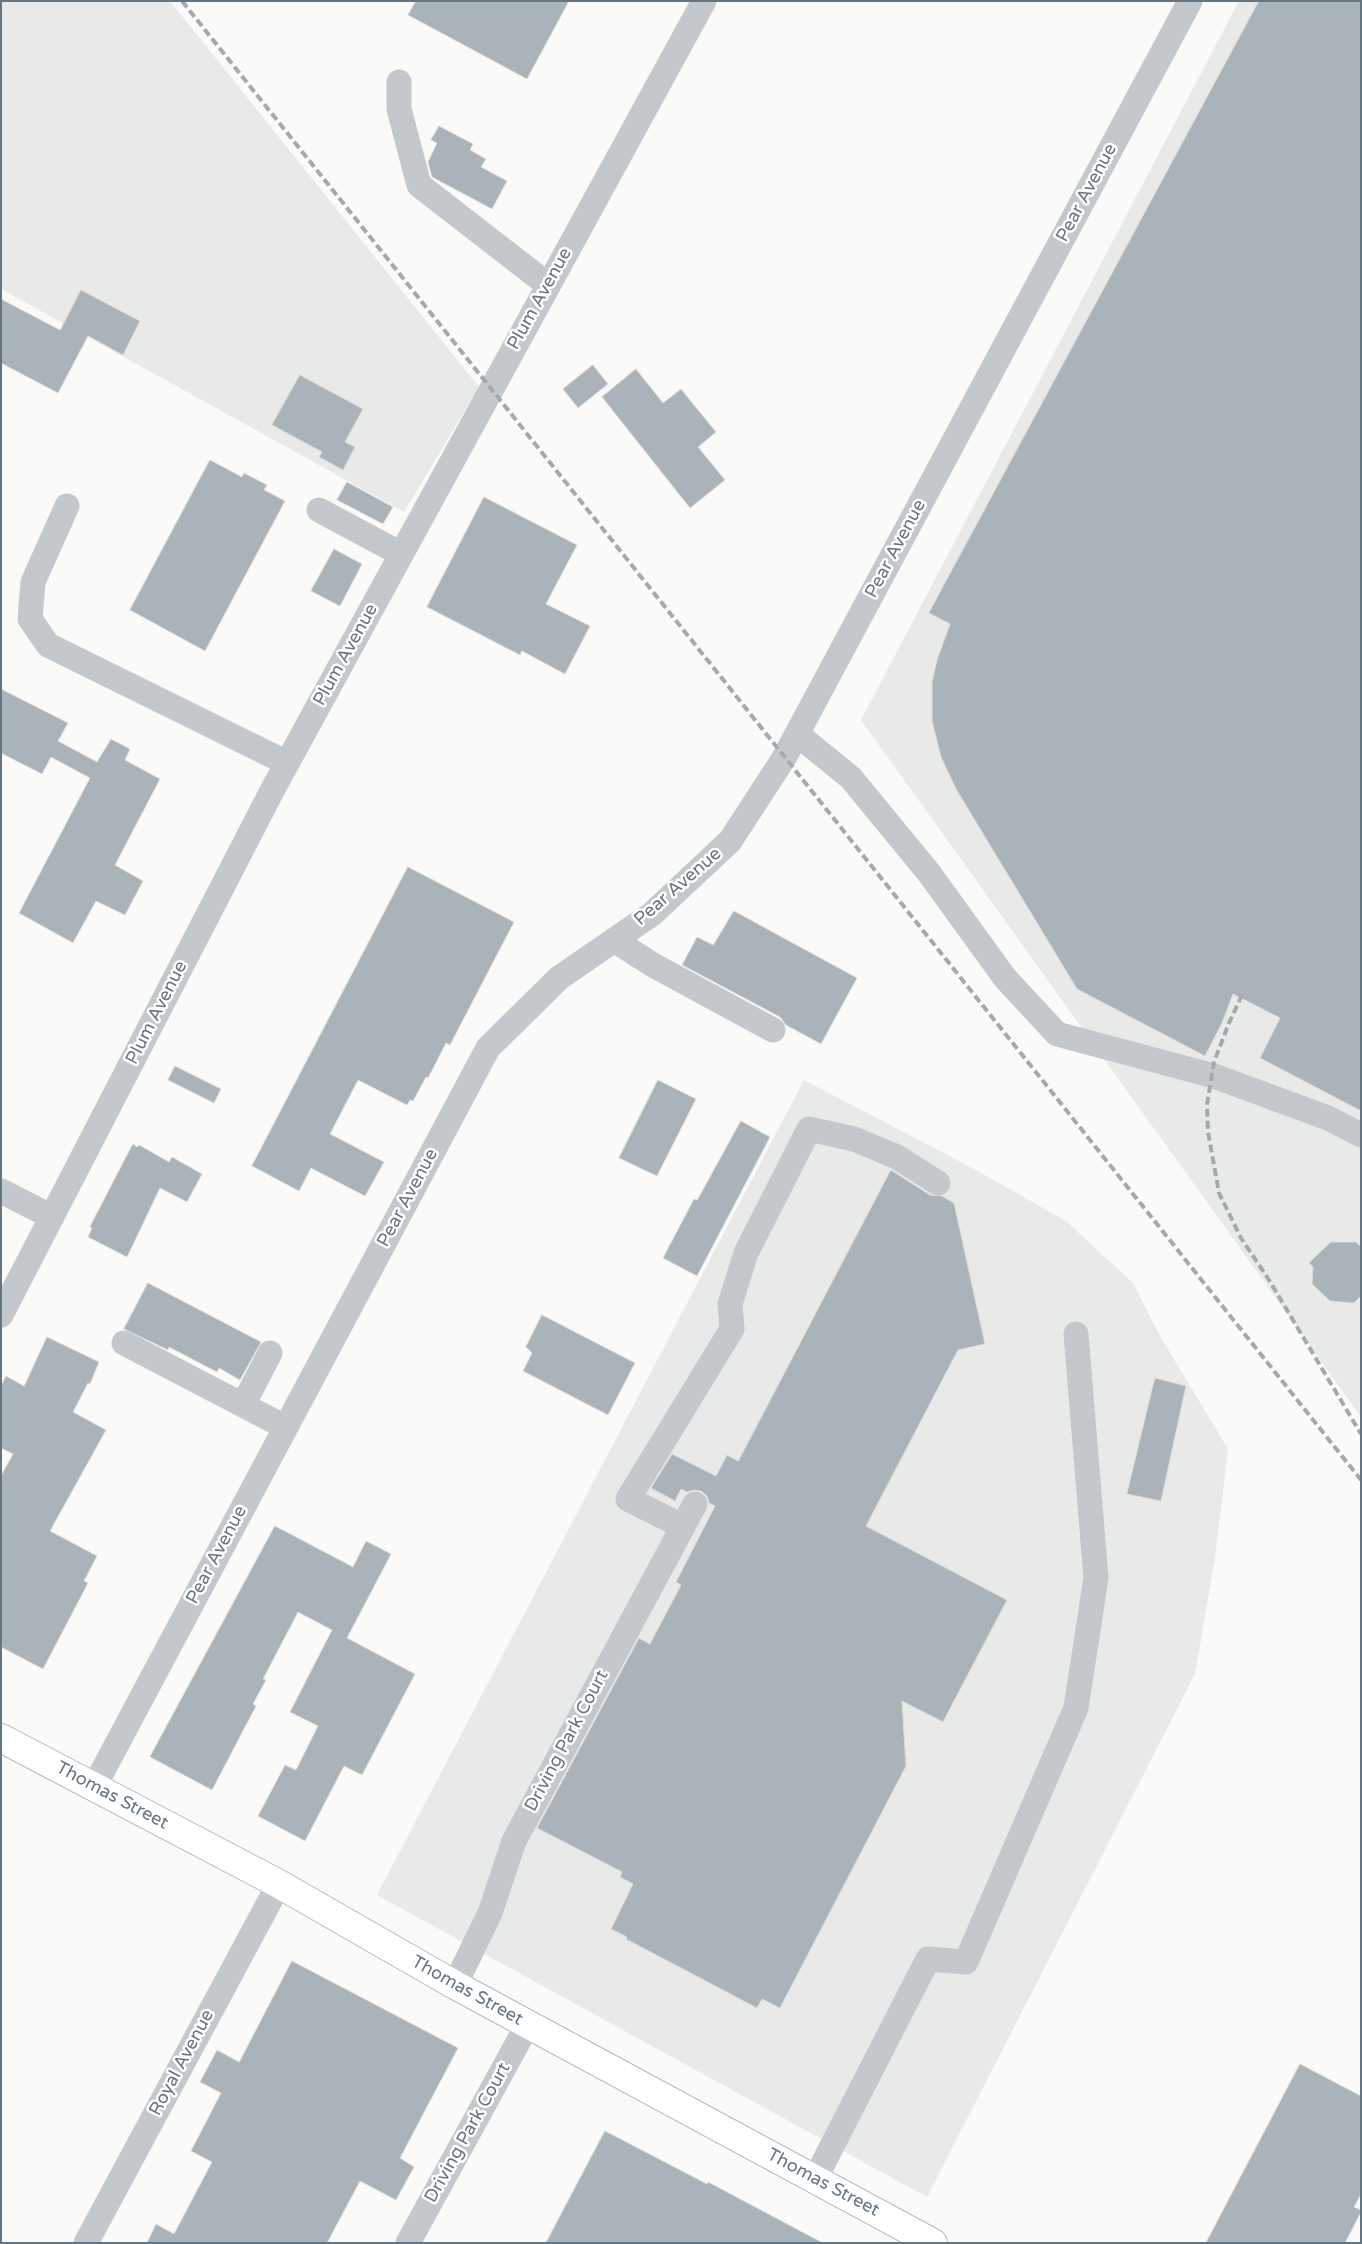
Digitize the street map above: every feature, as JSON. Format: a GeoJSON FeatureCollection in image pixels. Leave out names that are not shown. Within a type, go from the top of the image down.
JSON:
{"type":"FeatureCollection","features":[{"type":"Feature","properties":{"kind":"main road","name":"Thomas Street"},"geometry":{"type":"LineString","coordinates":[[1,1738],[278,1884],[455,1985],[934,2243]]}},
{"type":"Feature","properties":{"kind":"street","name":"Plum Avenue"},"geometry":{"type":"LineString","coordinates":[[1,1314],[287,763],[704,1]]}},
{"type":"Feature","properties":{"kind":"street","name":"Pear Avenue"},"geometry":{"type":"LineString","coordinates":[[94,1787],[488,1048],[559,978],[652,914],[730,841],[784,758],[1190,1]]}},
{"type":"Feature","properties":{"kind":"street"},"geometry":{"type":"LineString","coordinates":[[399,82],[399,108],[419,185],[548,286]]}},
{"type":"Feature","properties":{"kind":"street"},"geometry":{"type":"LineString","coordinates":[[68,506],[33,582],[30,619],[48,645],[287,763]]}},
{"type":"Feature","properties":{"kind":"street"},"geometry":{"type":"LineString","coordinates":[[318,510],[401,554]]}},
{"type":"Feature","properties":{"kind":"street"},"geometry":{"type":"LineString","coordinates":[[797,734],[851,778],[929,873],[1005,978],[1057,1034],[1214,1076],[1328,1118],[1361,1135]]}},
{"type":"Feature","properties":{"kind":"street"},"geometry":{"type":"LineString","coordinates":[[614,940],[653,965],[773,1030]]}},
{"type":"Feature","properties":{"kind":"street"},"geometry":{"type":"LineString","coordinates":[[682,1526],[628,1499],[732,1329],[730,1304],[746,1253],[809,1129],[854,1139],[896,1157],[938,1183]]}},
{"type":"Feature","properties":{"kind":"street"},"geometry":{"type":"LineString","coordinates":[[1,1191],[52,1218]]}},
{"type":"Feature","properties":{"kind":"street"},"geometry":{"type":"LineString","coordinates":[[815,2179],[928,1959],[966,1962],[1076,1708],[1096,1578],[1076,1334]]}},
{"type":"Feature","properties":{"kind":"street"},"geometry":{"type":"LineString","coordinates":[[124,1343],[285,1427]]}},
{"type":"Feature","properties":{"kind":"street"},"geometry":{"type":"LineString","coordinates":[[243,1405],[270,1353]]}},
{"type":"Feature","properties":{"kind":"street","name":"Driving Park Court"},"geometry":{"type":"LineString","coordinates":[[455,1985],[490,1913],[514,1841],[694,1504]]}},
{"type":"Feature","properties":{"kind":"street","name":"Royal Avenue"},"geometry":{"type":"LineString","coordinates":[[86,2243],[278,1884]]}},
{"type":"Feature","properties":{"kind":"street","name":"Driving Park Court"},"geometry":{"type":"LineString","coordinates":[[408,2243],[528,2024]]}},
{"type":"Feature","properties":{"kind":"shaded area"},"geometry":{"type":"Polygon","coordinates":[[[1,1],[170,1],[479,387],[404,512],[1,289],[1,1]]]}},
{"type":"Feature","properties":{"kind":"shaded area"},"geometry":{"type":"Polygon","coordinates":[[[1239,1],[1361,1],[1361,1417],[861,720],[1239,1]]]}},
{"type":"Feature","properties":{"kind":"shaded area"},"geometry":{"type":"Polygon","coordinates":[[[804,1080],[974,1169],[1066,1221],[1133,1283],[1160,1336],[1228,1449],[1215,1558],[1195,1674],[927,2197],[377,1895],[804,1080]]]}},
{"type":"Feature","properties":{"kind":"building"},"geometry":{"type":"Polygon","coordinates":[[[416,1],[569,1],[527,79],[408,15],[416,1]]]}},
{"type":"Feature","properties":{"kind":"building"},"geometry":{"type":"Polygon","coordinates":[[[1259,1],[1361,1],[1361,1111],[1260,1058],[1280,1018],[1233,994],[1222,1023],[1205,1056],[1077,989],[956,789],[941,757],[932,721],[932,682],[937,660],[950,624],[929,613],[1259,1]]]}},
{"type":"Feature","properties":{"kind":"building"},"geometry":{"type":"Polygon","coordinates":[[[439,126],[473,144],[470,150],[486,159],[481,167],[507,181],[492,209],[432,177],[428,162],[437,143],[431,140],[439,126]]]}},
{"type":"Feature","properties":{"kind":"building"},"geometry":{"type":"Polygon","coordinates":[[[81,290],[140,321],[123,355],[88,336],[58,393],[1,363],[1,299],[60,330],[81,290]]]}},
{"type":"Feature","properties":{"kind":"building"},"geometry":{"type":"Polygon","coordinates":[[[593,365],[608,384],[578,408],[563,389],[593,365]]]}},
{"type":"Feature","properties":{"kind":"building"},"geometry":{"type":"Polygon","coordinates":[[[636,369],[663,403],[681,389],[716,432],[698,447],[725,480],[690,508],[602,397],[636,369]]]}},
{"type":"Feature","properties":{"kind":"building"},"geometry":{"type":"Polygon","coordinates":[[[300,375],[363,409],[345,442],[355,447],[343,470],[319,457],[322,452],[272,425],[300,375]]]}},
{"type":"Feature","properties":{"kind":"building"},"geometry":{"type":"Polygon","coordinates":[[[210,460],[242,477],[244,473],[267,485],[264,490],[285,501],[205,651],[130,610],[210,460]]]}},
{"type":"Feature","properties":{"kind":"building"},"geometry":{"type":"Polygon","coordinates":[[[347,482],[393,507],[383,524],[337,500],[347,482]]]}},
{"type":"Feature","properties":{"kind":"building"},"geometry":{"type":"Polygon","coordinates":[[[484,497],[577,545],[546,604],[590,626],[565,674],[522,651],[520,655],[427,607],[484,497]]]}},
{"type":"Feature","properties":{"kind":"building"},"geometry":{"type":"Polygon","coordinates":[[[334,549],[362,564],[340,606],[311,591],[334,549]]]}},
{"type":"Feature","properties":{"kind":"building"},"geometry":{"type":"Polygon","coordinates":[[[1,689],[68,723],[58,741],[97,762],[111,739],[130,749],[125,760],[160,779],[115,865],[143,881],[125,915],[96,901],[73,943],[19,913],[90,778],[51,757],[42,774],[1,753],[1,689]]]}},
{"type":"Feature","properties":{"kind":"building"},"geometry":{"type":"Polygon","coordinates":[[[408,867],[514,922],[450,1045],[446,1043],[428,1078],[426,1077],[413,1101],[410,1100],[407,1105],[358,1080],[330,1134],[384,1162],[365,1196],[311,1168],[299,1191],[252,1166],[408,867]]]}},
{"type":"Feature","properties":{"kind":"building"},"geometry":{"type":"Polygon","coordinates":[[[734,911],[857,978],[821,1044],[786,1025],[780,1017],[682,965],[697,937],[713,945],[734,911]]]}},
{"type":"Feature","properties":{"kind":"building"},"geometry":{"type":"Polygon","coordinates":[[[175,1066],[221,1089],[214,1103],[168,1080],[175,1066]]]}},
{"type":"Feature","properties":{"kind":"building"},"geometry":{"type":"Polygon","coordinates":[[[658,1080],[696,1099],[657,1176],[619,1158],[658,1080]]]}},
{"type":"Feature","properties":{"kind":"building"},"geometry":{"type":"Polygon","coordinates":[[[741,1121],[770,1137],[697,1276],[663,1258],[694,1199],[697,1200],[741,1121]]]}},
{"type":"Feature","properties":{"kind":"building"},"geometry":{"type":"Polygon","coordinates":[[[133,1144],[137,1147],[139,1145],[169,1162],[172,1157],[202,1174],[187,1202],[160,1188],[127,1257],[88,1237],[92,1228],[90,1227],[133,1144]]]}},
{"type":"Feature","properties":{"kind":"building"},"geometry":{"type":"Polygon","coordinates":[[[891,1170],[930,1195],[942,1196],[954,1203],[985,1344],[958,1350],[866,1526],[1007,1600],[943,1722],[902,1701],[906,1766],[780,2008],[762,1999],[757,2008],[626,1939],[627,1937],[611,1929],[633,1884],[620,1877],[622,1872],[537,1828],[639,1638],[650,1644],[681,1585],[676,1582],[715,1506],[709,1503],[707,1496],[701,1491],[687,1492],[681,1489],[675,1501],[651,1488],[672,1454],[716,1476],[727,1455],[738,1461],[891,1170]]]}},
{"type":"Feature","properties":{"kind":"building"},"geometry":{"type":"Polygon","coordinates":[[[1331,1242],[1356,1242],[1361,1247],[1361,1296],[1354,1303],[1330,1301],[1312,1284],[1313,1267],[1309,1263],[1331,1242]]]}},
{"type":"Feature","properties":{"kind":"building"},"geometry":{"type":"Polygon","coordinates":[[[148,1283],[261,1342],[240,1380],[219,1368],[217,1372],[169,1347],[168,1350],[124,1329],[148,1283]]]}},
{"type":"Feature","properties":{"kind":"building"},"geometry":{"type":"Polygon","coordinates":[[[542,1315],[635,1363],[608,1415],[523,1371],[532,1353],[526,1347],[542,1315]]]}},
{"type":"Feature","properties":{"kind":"building"},"geometry":{"type":"Polygon","coordinates":[[[47,1337],[99,1362],[90,1384],[88,1383],[73,1412],[106,1430],[50,1531],[97,1556],[84,1581],[88,1583],[43,1669],[1,1647],[1,1476],[13,1454],[1,1448],[1,1386],[6,1376],[24,1386],[47,1337]]]}},
{"type":"Feature","properties":{"kind":"building"},"geometry":{"type":"Polygon","coordinates":[[[1155,1378],[1186,1386],[1161,1501],[1127,1494],[1155,1378]]]}},
{"type":"Feature","properties":{"kind":"building"},"geometry":{"type":"Polygon","coordinates":[[[275,1526],[353,1567],[366,1541],[391,1554],[347,1638],[415,1674],[362,1775],[344,1766],[305,1841],[258,1816],[285,1765],[296,1770],[318,1726],[290,1712],[332,1630],[298,1612],[263,1679],[266,1680],[253,1704],[256,1706],[212,1790],[150,1757],[275,1526]]]}},
{"type":"Feature","properties":{"kind":"building"},"geometry":{"type":"Polygon","coordinates":[[[292,1961],[458,2048],[400,2158],[414,2167],[396,2200],[360,2181],[327,2243],[147,2243],[156,2224],[174,2234],[212,2162],[191,2151],[221,2093],[200,2082],[217,2050],[239,2062],[292,1961]]]}},
{"type":"Feature","properties":{"kind":"building"},"geometry":{"type":"Polygon","coordinates":[[[1300,2064],[1361,2096],[1361,2194],[1354,2207],[1361,2210],[1361,2212],[1345,2243],[1206,2243],[1300,2064]]]}},
{"type":"Feature","properties":{"kind":"building"},"geometry":{"type":"Polygon","coordinates":[[[605,2131],[707,2184],[708,2182],[823,2243],[546,2243],[605,2131]]]}},
{"type":"Feature","properties":{"kind":"railway"},"geometry":{"type":"LineString","coordinates":[[182,1],[1361,1480]]}},
{"type":"Feature","properties":{"kind":"railway"},"geometry":{"type":"LineString","coordinates":[[1242,995],[1214,1062],[1207,1105],[1208,1132],[1219,1193],[1241,1238],[1269,1280],[1361,1434]]}}]}
